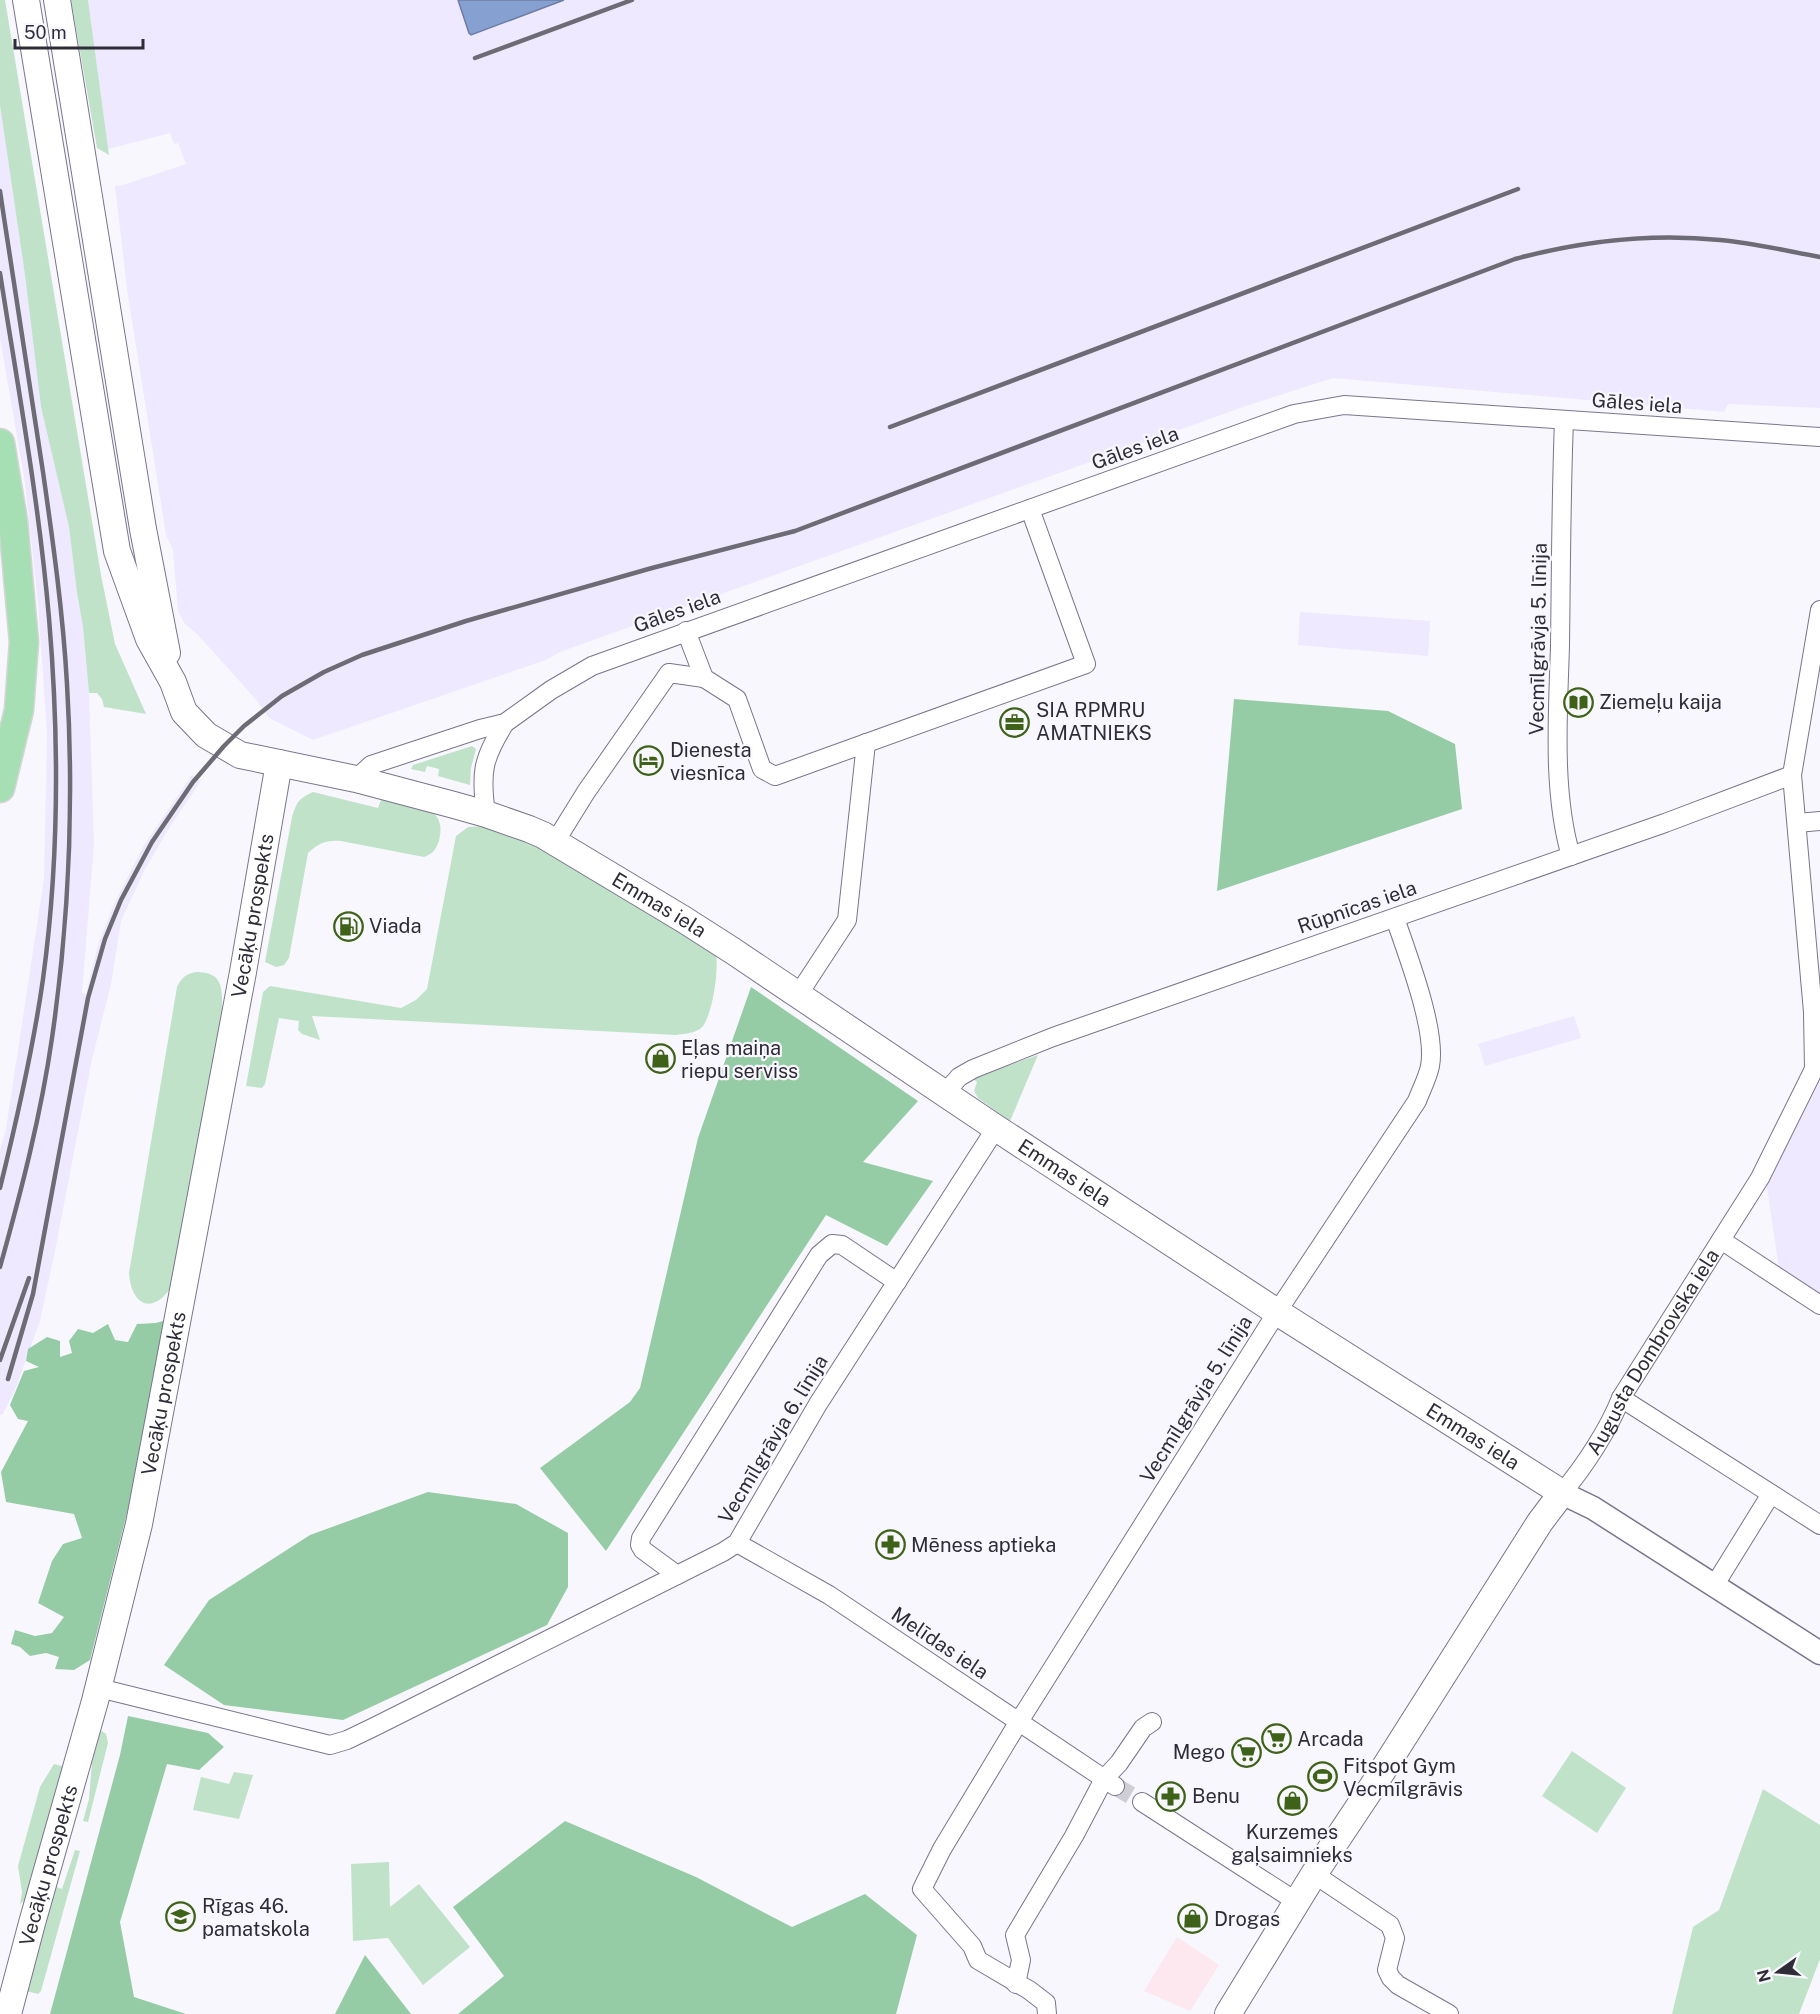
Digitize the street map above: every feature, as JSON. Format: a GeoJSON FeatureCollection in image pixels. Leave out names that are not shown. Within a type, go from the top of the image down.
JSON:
{"type":"FeatureCollection","features":[{"type":"Feature","properties":{"kind":"main road"},"geometry":{"type":"LineString","coordinates":[[26,0],[117,551],[149,639],[173,682]]}},
{"type":"Feature","properties":{"kind":"main road"},"geometry":{"type":"LineString","coordinates":[[57,0],[142,529],[173,682]]}},
{"type":"Feature","properties":{"kind":"main road"},"geometry":{"type":"LineString","coordinates":[[56,182],[84,177]]}},
{"type":"Feature","properties":{"kind":"main road"},"geometry":{"type":"LineString","coordinates":[[0,443],[13,521],[24,642],[19,710],[0,788]]}},
{"type":"Feature","properties":{"kind":"main road","name":"Emmas iela"},"geometry":{"type":"LineString","coordinates":[[173,682],[184,712],[206,735],[240,754],[356,779],[486,814],[529,829],[555,842],[683,919],[1276,1312],[1562,1493]]}},
{"type":"Feature","properties":{"kind":"main road","name":"Vecāķu prospekts"},"geometry":{"type":"LineString","coordinates":[[8,2014],[99,1688],[145,1494],[243,972],[279,763]]}},
{"type":"Feature","properties":{"kind":"main road","name":"Augusta Dombrovska iela"},"geometry":{"type":"LineString","coordinates":[[1228,2014],[1314,1874],[1376,1781],[1540,1522],[1562,1493]]}},
{"type":"Feature","properties":{"kind":"street","name":"Gāles iela"},"geometry":{"type":"LineString","coordinates":[[356,779],[371,765],[505,723],[551,690],[592,666],[1294,414],[1344,405],[1820,437]]}},
{"type":"Feature","properties":{"kind":"street","name":"Vecmīlgrāvja 5. līnija"},"geometry":{"type":"LineString","coordinates":[[1564,421],[1558,727],[1565,836],[1571,856]]}},
{"type":"Feature","properties":{"kind":"street"},"geometry":{"type":"LineString","coordinates":[[555,842],[586,792],[669,673],[704,678],[736,699],[762,769],[775,776],[1086,664],[1030,509]]}},
{"type":"Feature","properties":{"kind":"street","name":"Augusta Dombrovska iela"},"geometry":{"type":"LineString","coordinates":[[1562,1493],[1576,1476],[1615,1414],[1621,1398],[1760,1178],[1817,1071],[1792,775],[1820,610]]}},
{"type":"Feature","properties":{"kind":"street"},"geometry":{"type":"LineString","coordinates":[[686,631],[704,678]]}},
{"type":"Feature","properties":{"kind":"street","name":"Gāles iela"},"geometry":{"type":"LineString","coordinates":[[486,814],[483,770],[486,757],[505,723]]}},
{"type":"Feature","properties":{"kind":"street"},"geometry":{"type":"LineString","coordinates":[[798,995],[847,920],[866,743]]}},
{"type":"Feature","properties":{"kind":"street","name":"Rūpnīcas iela"},"geometry":{"type":"LineString","coordinates":[[945,1093],[959,1077],[974,1069],[1043,1041],[1571,856],[1792,775]]}},
{"type":"Feature","properties":{"kind":"street"},"geometry":{"type":"LineString","coordinates":[[1797,823],[1820,821]]}},
{"type":"Feature","properties":{"kind":"street","name":"Vecmīlgrāvja 5. līnija"},"geometry":{"type":"LineString","coordinates":[[1016,1984],[978,1960],[972,1946],[922,1889],[942,1849],[1018,1723],[1276,1312],[1417,1101],[1430,1066],[1431,1045],[1423,1005],[1395,918]]}},
{"type":"Feature","properties":{"kind":"street","name":"Vecmīlgrāvja 6. līnija"},"geometry":{"type":"LineString","coordinates":[[99,1688],[330,1745],[347,1740],[376,1726],[737,1543],[818,1404],[996,1128]]}},
{"type":"Feature","properties":{"kind":"street"},"geometry":{"type":"LineString","coordinates":[[1721,1240],[1820,1305]]}},
{"type":"Feature","properties":{"kind":"street"},"geometry":{"type":"LineString","coordinates":[[677,1575],[643,1550],[640,1545],[641,1538],[819,1255],[832,1244],[842,1245],[897,1282]]}},
{"type":"Feature","properties":{"kind":"street"},"geometry":{"type":"LineString","coordinates":[[1621,1398],[1820,1525]]}},
{"type":"Feature","properties":{"kind":"street","name":"Emmas iela"},"geometry":{"type":"LineString","coordinates":[[1562,1493],[1593,1509],[1820,1653]]}},
{"type":"Feature","properties":{"kind":"street"},"geometry":{"type":"LineString","coordinates":[[1714,1586],[1771,1494]]}},
{"type":"Feature","properties":{"kind":"street","name":"Melīdas iela"},"geometry":{"type":"LineString","coordinates":[[737,1543],[829,1595],[1109,1783]]}},
{"type":"Feature","properties":{"kind":"street"},"geometry":{"type":"LineString","coordinates":[[1047,2014],[1046,2003],[1016,1984],[1021,1960],[1015,1935],[1119,1763],[1143,1728],[1152,1722]]}},
{"type":"Feature","properties":{"kind":"street"},"geometry":{"type":"LineString","coordinates":[[1142,1802],[1297,1902]]}},
{"type":"Feature","properties":{"kind":"street"},"geometry":{"type":"LineString","coordinates":[[1314,1874],[1390,1925],[1395,1938],[1387,1970],[1391,1978],[1398,1985],[1449,2014]]}},
{"type":"Feature","properties":{"kind":"shaded area"},"geometry":{"type":"Polygon","coordinates":[[[88,0],[458,0],[471,35],[564,0],[1820,0],[1820,408],[1728,404],[1724,412],[1333,378],[1243,407],[560,652],[546,660],[313,740],[269,718],[218,657],[185,624],[178,611],[173,550],[166,535],[127,289],[115,186],[186,164],[178,143],[174,144],[170,133],[108,149],[88,0]]]}},
{"type":"Feature","properties":{"kind":"shaded area"},"geometry":{"type":"Polygon","coordinates":[[[0,105],[25,275],[41,407],[69,527],[83,627],[89,693],[94,844],[82,993],[86,994],[98,945],[115,902],[144,845],[192,775],[201,781],[145,869],[121,921],[111,984],[92,1059],[40,1321],[16,1387],[3,1414],[0,1415],[0,1150],[6,1129],[44,879],[47,734],[38,603],[25,483],[0,338],[0,105]]]}},
{"type":"Feature","properties":{"kind":"shaded area"},"geometry":{"type":"Polygon","coordinates":[[[1300,612],[1430,621],[1428,656],[1298,645],[1300,612]]]}},
{"type":"Feature","properties":{"kind":"shaded area"},"geometry":{"type":"Polygon","coordinates":[[[1574,1016],[1581,1038],[1485,1066],[1478,1044],[1574,1016]]]}},
{"type":"Feature","properties":{"kind":"shaded area"},"geometry":{"type":"Polygon","coordinates":[[[1820,1080],[1820,1296],[1779,1269],[1766,1181],[1820,1080]]]}},
{"type":"Feature","properties":{"kind":"shaded area"},"geometry":{"type":"Polygon","coordinates":[[[1177,1937],[1219,1965],[1190,2011],[1144,1991],[1177,1937]]]}},
{"type":"Feature","properties":{"kind":"green space"},"geometry":{"type":"Polygon","coordinates":[[[0,0],[5,0],[101,575],[115,644],[146,714],[104,707],[97,693],[89,693],[83,627],[69,527],[41,407],[25,275],[0,105],[0,0]]]}},
{"type":"Feature","properties":{"kind":"green space"},"geometry":{"type":"Polygon","coordinates":[[[71,0],[88,0],[109,155],[97,148],[71,0]]]}},
{"type":"Feature","properties":{"kind":"green space"},"geometry":{"type":"Polygon","coordinates":[[[1234,699],[1388,711],[1455,744],[1462,809],[1217,891],[1234,699]]]}},
{"type":"Feature","properties":{"kind":"green space"},"geometry":{"type":"Polygon","coordinates":[[[472,746],[476,749],[471,768],[470,785],[438,776],[439,769],[427,766],[425,772],[411,769],[413,765],[472,746]]]}},
{"type":"Feature","properties":{"kind":"green space"},"geometry":{"type":"Polygon","coordinates":[[[313,792],[378,808],[381,800],[424,807],[438,819],[441,828],[439,841],[434,851],[424,857],[341,841],[327,842],[308,853],[289,958],[284,965],[276,967],[265,962],[292,817],[299,801],[313,792]]]}},
{"type":"Feature","properties":{"kind":"green space"},"geometry":{"type":"Polygon","coordinates":[[[488,826],[583,866],[716,955],[714,995],[708,1016],[700,1029],[676,1035],[312,1016],[320,1040],[302,1034],[298,1030],[299,1021],[279,1018],[265,1084],[262,1088],[246,1086],[263,992],[270,986],[401,1008],[416,1000],[427,989],[456,836],[468,827],[488,826]]]}},
{"type":"Feature","properties":{"kind":"green space"},"geometry":{"type":"Polygon","coordinates":[[[196,972],[212,975],[217,979],[221,990],[222,1014],[170,1289],[163,1297],[149,1304],[143,1302],[133,1292],[129,1273],[177,987],[185,976],[196,972]]]}},
{"type":"Feature","properties":{"kind":"green space"},"geometry":{"type":"Polygon","coordinates":[[[751,987],[918,1101],[863,1162],[933,1181],[887,1246],[826,1215],[606,1551],[540,1468],[630,1402],[640,1388],[698,1138],[751,987]]]}},
{"type":"Feature","properties":{"kind":"green space"},"geometry":{"type":"Polygon","coordinates":[[[1038,1055],[1010,1121],[978,1098],[974,1091],[977,1082],[972,1078],[1038,1055]]]}},
{"type":"Feature","properties":{"kind":"green space"},"geometry":{"type":"Polygon","coordinates":[[[170,1319],[132,1493],[90,1660],[74,1670],[55,1669],[59,1657],[46,1653],[30,1656],[20,1647],[11,1644],[15,1630],[35,1636],[52,1633],[64,1617],[38,1603],[52,1561],[63,1544],[82,1538],[74,1514],[6,1502],[1,1472],[28,1421],[18,1419],[10,1405],[24,1371],[39,1367],[26,1361],[28,1349],[47,1337],[60,1341],[60,1357],[72,1353],[69,1341],[78,1329],[93,1333],[108,1324],[115,1340],[128,1342],[137,1324],[156,1323],[170,1319]]]}},
{"type":"Feature","properties":{"kind":"green space"},"geometry":{"type":"Polygon","coordinates":[[[428,1492],[516,1504],[568,1533],[568,1587],[547,1625],[343,1720],[224,1705],[164,1665],[209,1600],[310,1535],[428,1492]]]}},
{"type":"Feature","properties":{"kind":"green space"},"geometry":{"type":"Polygon","coordinates":[[[128,1716],[208,1733],[224,1747],[199,1770],[167,1764],[120,1922],[134,1997],[186,2014],[50,2014],[120,1755],[128,1716]]]}},
{"type":"Feature","properties":{"kind":"green space"},"geometry":{"type":"Polygon","coordinates":[[[102,1731],[106,1734],[108,1743],[88,1822],[83,1821],[89,1799],[92,1762],[102,1731]]]}},
{"type":"Feature","properties":{"kind":"green space"},"geometry":{"type":"Polygon","coordinates":[[[1572,1751],[1626,1788],[1597,1833],[1542,1796],[1572,1751]]]}},
{"type":"Feature","properties":{"kind":"green space"},"geometry":{"type":"Polygon","coordinates":[[[54,1764],[65,1767],[26,1899],[20,1904],[22,1892],[18,1866],[40,1787],[54,1764]]]}},
{"type":"Feature","properties":{"kind":"green space"},"geometry":{"type":"Polygon","coordinates":[[[234,1772],[253,1775],[239,1819],[193,1810],[201,1777],[229,1784],[234,1772]]]}},
{"type":"Feature","properties":{"kind":"green space"},"geometry":{"type":"Polygon","coordinates":[[[1763,1789],[1820,1825],[1820,1959],[1799,2014],[1672,2014],[1693,1927],[1719,1910],[1763,1789]]]}},
{"type":"Feature","properties":{"kind":"green space"},"geometry":{"type":"Polygon","coordinates":[[[565,1821],[696,1877],[792,1927],[865,1894],[917,1935],[896,2014],[458,2014],[504,1976],[453,1907],[565,1821]]]}},
{"type":"Feature","properties":{"kind":"green space"},"geometry":{"type":"Polygon","coordinates":[[[75,1850],[80,1851],[41,1991],[38,1994],[22,1990],[51,1885],[62,1889],[75,1850]]]}},
{"type":"Feature","properties":{"kind":"green space"},"geometry":{"type":"Polygon","coordinates":[[[389,1862],[390,1907],[419,1884],[470,1947],[423,1985],[388,1938],[353,1941],[351,1864],[389,1862]]]}},
{"type":"Feature","properties":{"kind":"green space"},"geometry":{"type":"Polygon","coordinates":[[[365,1955],[411,2014],[335,2014],[365,1955]]]}},
{"type":"Feature","properties":{"kind":"water"},"geometry":{"type":"Polygon","coordinates":[[[458,0],[564,0],[471,35],[458,0]]]}},
{"type":"Feature","properties":{"kind":"tunnel"},"geometry":{"type":"LineString","coordinates":[[1115,1786],[1142,1802]]}},
{"type":"Feature","properties":{"kind":"railway"},"geometry":{"type":"LineString","coordinates":[[475,58],[632,0]]}},
{"type":"Feature","properties":{"kind":"railway"},"geometry":{"type":"LineString","coordinates":[[890,427],[1518,189]]}},
{"type":"Feature","properties":{"kind":"railway"},"geometry":{"type":"LineString","coordinates":[[0,191],[57,578],[67,684],[70,773],[66,906],[52,1038],[30,1153],[0,1267]]}},
{"type":"Feature","properties":{"kind":"railway"},"geometry":{"type":"LineString","coordinates":[[8,1379],[33,1294],[88,998],[105,939],[121,900],[152,842],[193,782],[244,726],[282,696],[324,672],[362,655],[466,621],[652,568],[795,531],[1515,259],[1591,243],[1668,237],[1733,241],[1820,257]]}},
{"type":"Feature","properties":{"kind":"railway"},"geometry":{"type":"LineString","coordinates":[[0,273],[40,531],[49,618],[56,753],[55,844],[43,979],[24,1084],[0,1188]]}},
{"type":"Feature","properties":{"kind":"railway"},"geometry":{"type":"LineString","coordinates":[[0,1360],[29,1278]]}},
{"type":"Feature","properties":{"kind":"place","name":"Ziemeļu kaija"},"geometry":{"type":"Point","coordinates":[1578,702]}},
{"type":"Feature","properties":{"kind":"place","name":"SIA RPMRU AMATNIEKS"},"geometry":{"type":"Point","coordinates":[1015,722]}},
{"type":"Feature","properties":{"kind":"place","name":"Dienesta viesnīca"},"geometry":{"type":"Point","coordinates":[649,761]}},
{"type":"Feature","properties":{"kind":"place","name":"Viada"},"geometry":{"type":"Point","coordinates":[348,926]}},
{"type":"Feature","properties":{"kind":"place","name":"Eļas maiņa riepu serviss"},"geometry":{"type":"Point","coordinates":[660,1059]}},
{"type":"Feature","properties":{"kind":"place","name":"Mēness aptieka"},"geometry":{"type":"Point","coordinates":[890,1545]}},
{"type":"Feature","properties":{"kind":"place","name":"Arcada"},"geometry":{"type":"Point","coordinates":[1276,1739]}},
{"type":"Feature","properties":{"kind":"place","name":"Mego"},"geometry":{"type":"Point","coordinates":[1246,1752]}},
{"type":"Feature","properties":{"kind":"place","name":"Fitspot Gym Vecmīlgrāvis"},"geometry":{"type":"Point","coordinates":[1322,1777]}},
{"type":"Feature","properties":{"kind":"place","name":"Benu"},"geometry":{"type":"Point","coordinates":[1171,1796]}},
{"type":"Feature","properties":{"kind":"place","name":"Kurzemes gaļsaimnieks"},"geometry":{"type":"Point","coordinates":[1292,1801]}},
{"type":"Feature","properties":{"kind":"place","name":"Rīgas 46. pamatskola"},"geometry":{"type":"Point","coordinates":[181,1917]}},
{"type":"Feature","properties":{"kind":"place","name":"Drogas"},"geometry":{"type":"Point","coordinates":[1193,1919]}}]}
